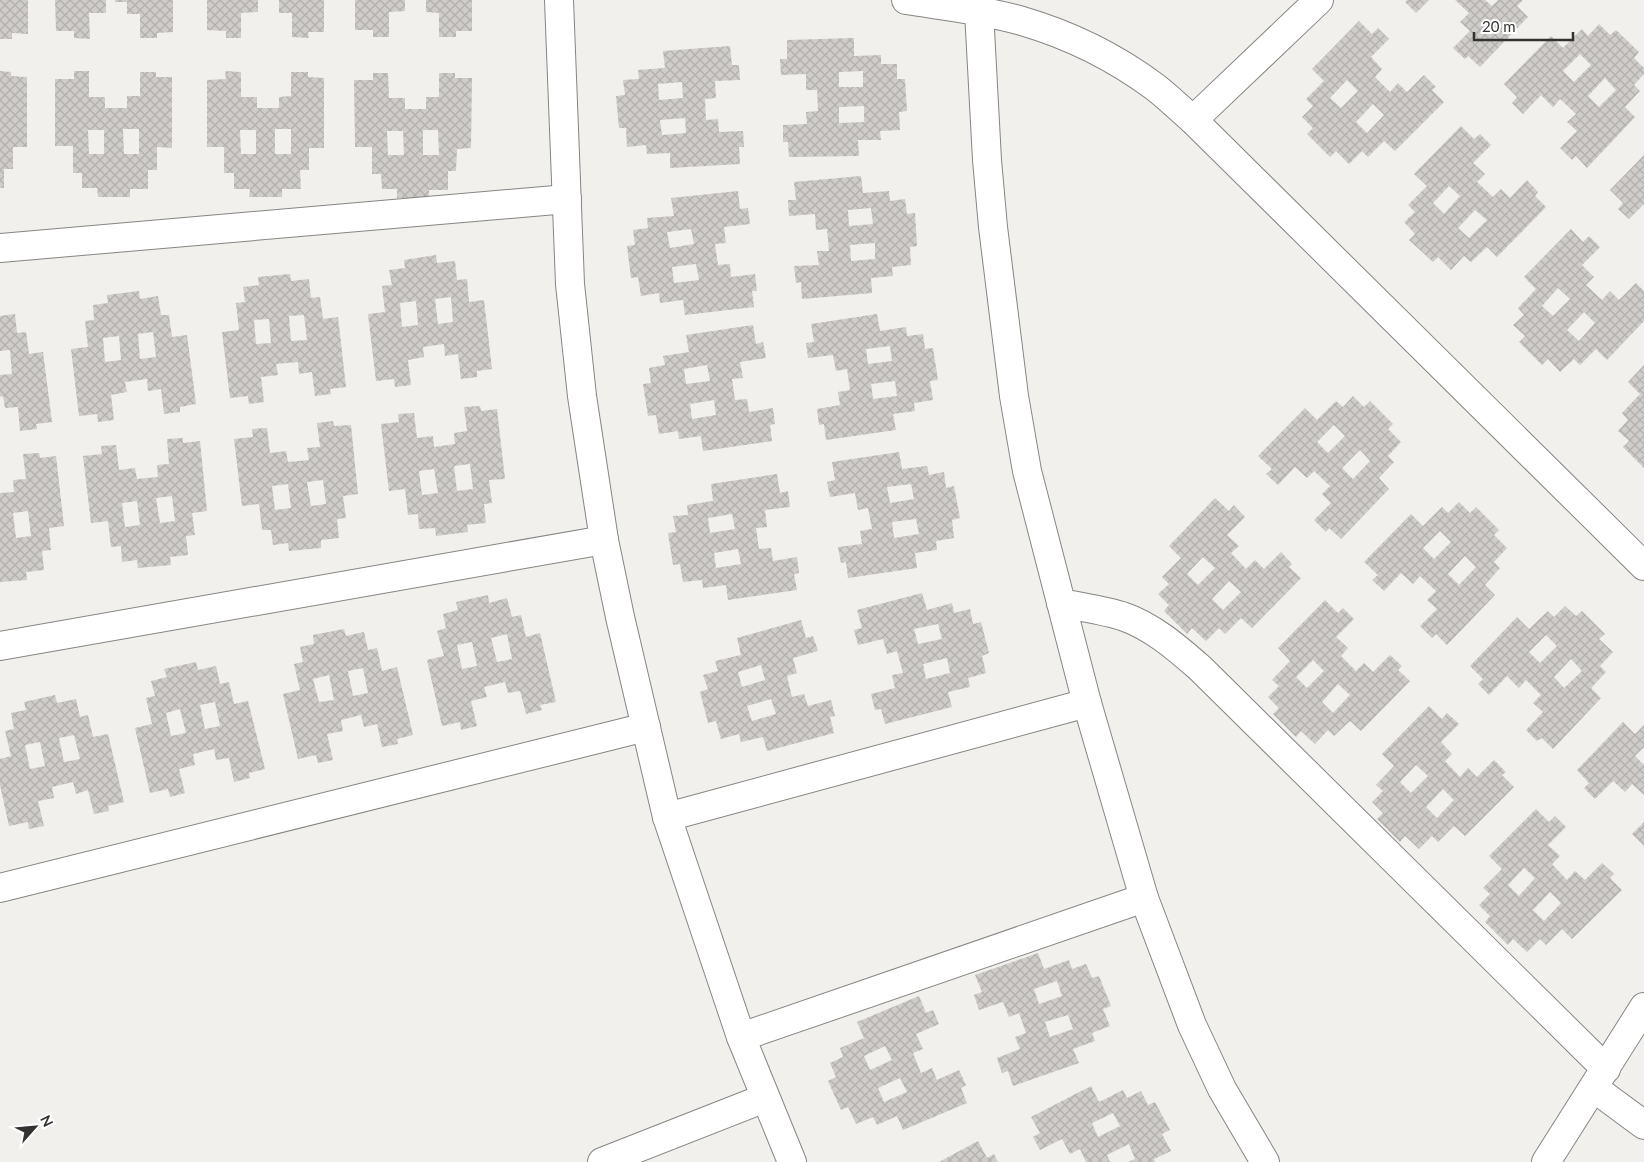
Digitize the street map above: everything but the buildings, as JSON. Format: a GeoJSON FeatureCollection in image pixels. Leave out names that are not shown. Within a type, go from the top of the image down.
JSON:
{"type":"FeatureCollection","features":[{"type":"Feature","properties":{"kind":"street"},"geometry":{"type":"LineString","coordinates":[[559,0],[570,284],[582,396],[604,540],[667,817],[741,1037],[792,1162]]}},
{"type":"Feature","properties":{"kind":"street"},"geometry":{"type":"LineString","coordinates":[[906,0],[979,11],[1022,21],[1055,32],[1088,46],[1119,63],[1155,88],[1193,120],[1644,566]]}},
{"type":"Feature","properties":{"kind":"street"},"geometry":{"type":"LineString","coordinates":[[1193,120],[1319,0]]}},
{"type":"Feature","properties":{"kind":"street"},"geometry":{"type":"LineString","coordinates":[[979,11],[987,160],[993,227],[1014,396],[1027,471],[1087,703],[1144,898],[1192,1025],[1222,1089],[1265,1162]]}},
{"type":"Feature","properties":{"kind":"street"},"geometry":{"type":"LineString","coordinates":[[0,248],[567,200]]}},
{"type":"Feature","properties":{"kind":"street"},"geometry":{"type":"LineString","coordinates":[[0,646],[604,540]]}},
{"type":"Feature","properties":{"kind":"street"},"geometry":{"type":"LineString","coordinates":[[1061,603],[1102,610],[1149,628],[1172,644],[1200,668],[1644,1125]]}},
{"type":"Feature","properties":{"kind":"street"},"geometry":{"type":"LineString","coordinates":[[667,817],[1087,703]]}},
{"type":"Feature","properties":{"kind":"street"},"geometry":{"type":"LineString","coordinates":[[0,888],[646,727]]}},
{"type":"Feature","properties":{"kind":"street"},"geometry":{"type":"LineString","coordinates":[[741,1037],[1144,898]]}},
{"type":"Feature","properties":{"kind":"street"},"geometry":{"type":"LineString","coordinates":[[1546,1162],[1644,1007]]}},
{"type":"Feature","properties":{"kind":"street"},"geometry":{"type":"LineString","coordinates":[[602,1162],[765,1098]]}}]}
